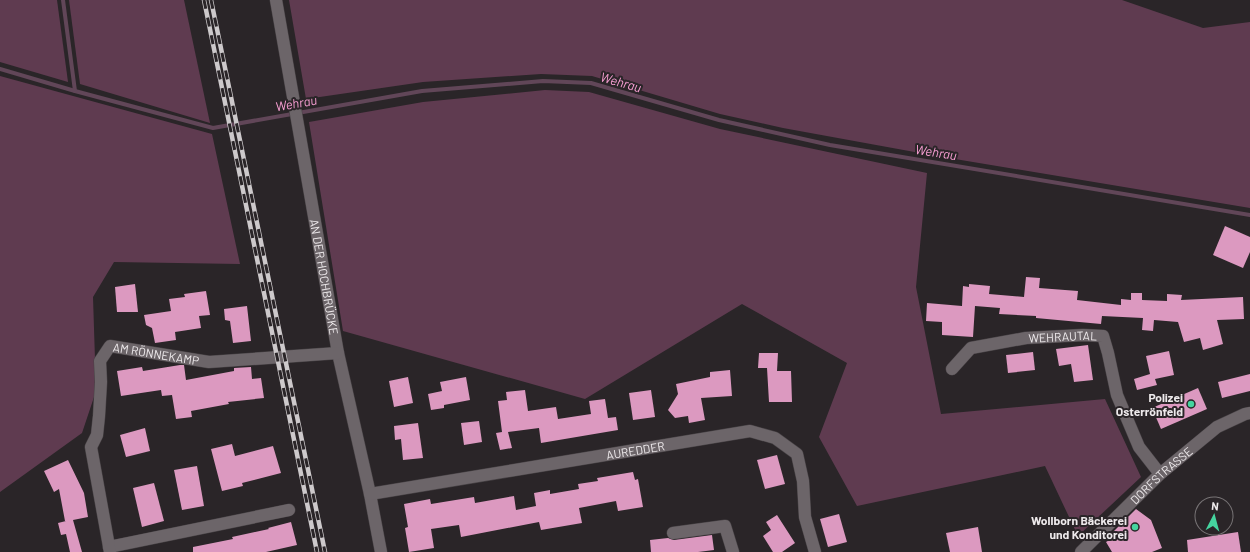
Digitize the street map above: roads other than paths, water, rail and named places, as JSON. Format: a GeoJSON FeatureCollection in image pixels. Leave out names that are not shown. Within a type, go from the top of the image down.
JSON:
{"type":"FeatureCollection","features":[{"type":"Feature","properties":{"kind":"street","name":"AN DER HOCHBRÜCKE"},"geometry":{"type":"LineString","coordinates":[[276,0],[338,353],[370,494],[381,552]]}},
{"type":"Feature","properties":{"kind":"street","name":"WEHRAUTAL"},"geometry":{"type":"LineString","coordinates":[[952,369],[971,348],[1026,338],[1083,335],[1103,336],[1117,395],[1139,447],[1160,474]]}},
{"type":"Feature","properties":{"kind":"street","name":"AM RÖNNEKAMP"},"geometry":{"type":"LineString","coordinates":[[289,510],[109,550],[91,447],[97,435],[99,416],[101,382],[100,361],[110,346],[209,362],[338,353]]}},
{"type":"Feature","properties":{"kind":"street","name":"DORFSTRASSE"},"geometry":{"type":"LineString","coordinates":[[1081,552],[1160,474],[1217,427],[1250,413]]}},
{"type":"Feature","properties":{"kind":"street","name":"AUREDDER"},"geometry":{"type":"LineString","coordinates":[[370,494],[750,431],[775,438],[797,454],[803,481],[805,517],[815,552]]}},
{"type":"Feature","properties":{"kind":"street"},"geometry":{"type":"LineString","coordinates":[[673,533],[725,526],[733,552]]}},
{"type":"Feature","properties":{"kind":"waterway","name":"Wehrau"},"geometry":{"type":"LineString","coordinates":[[63,0],[75,91],[213,128],[422,91],[543,81],[591,83],[719,120],[830,145],[1250,215]]}},
{"type":"Feature","properties":{"kind":"waterway"},"geometry":{"type":"LineString","coordinates":[[0,69],[75,91]]}},
{"type":"Feature","properties":{"kind":"railway"},"geometry":{"type":"LineString","coordinates":[[204,0],[317,552]]}},
{"type":"Feature","properties":{"kind":"railway"},"geometry":{"type":"LineString","coordinates":[[211,0],[325,552]]}},
{"type":"Feature","properties":{"kind":"place","name":"Polizei Osterrönfeld"},"geometry":{"type":"Point","coordinates":[1191,404]}},
{"type":"Feature","properties":{"kind":"place","name":"Wollborn Bäckerei und Konditorei"},"geometry":{"type":"Point","coordinates":[1135,527]}}]}
